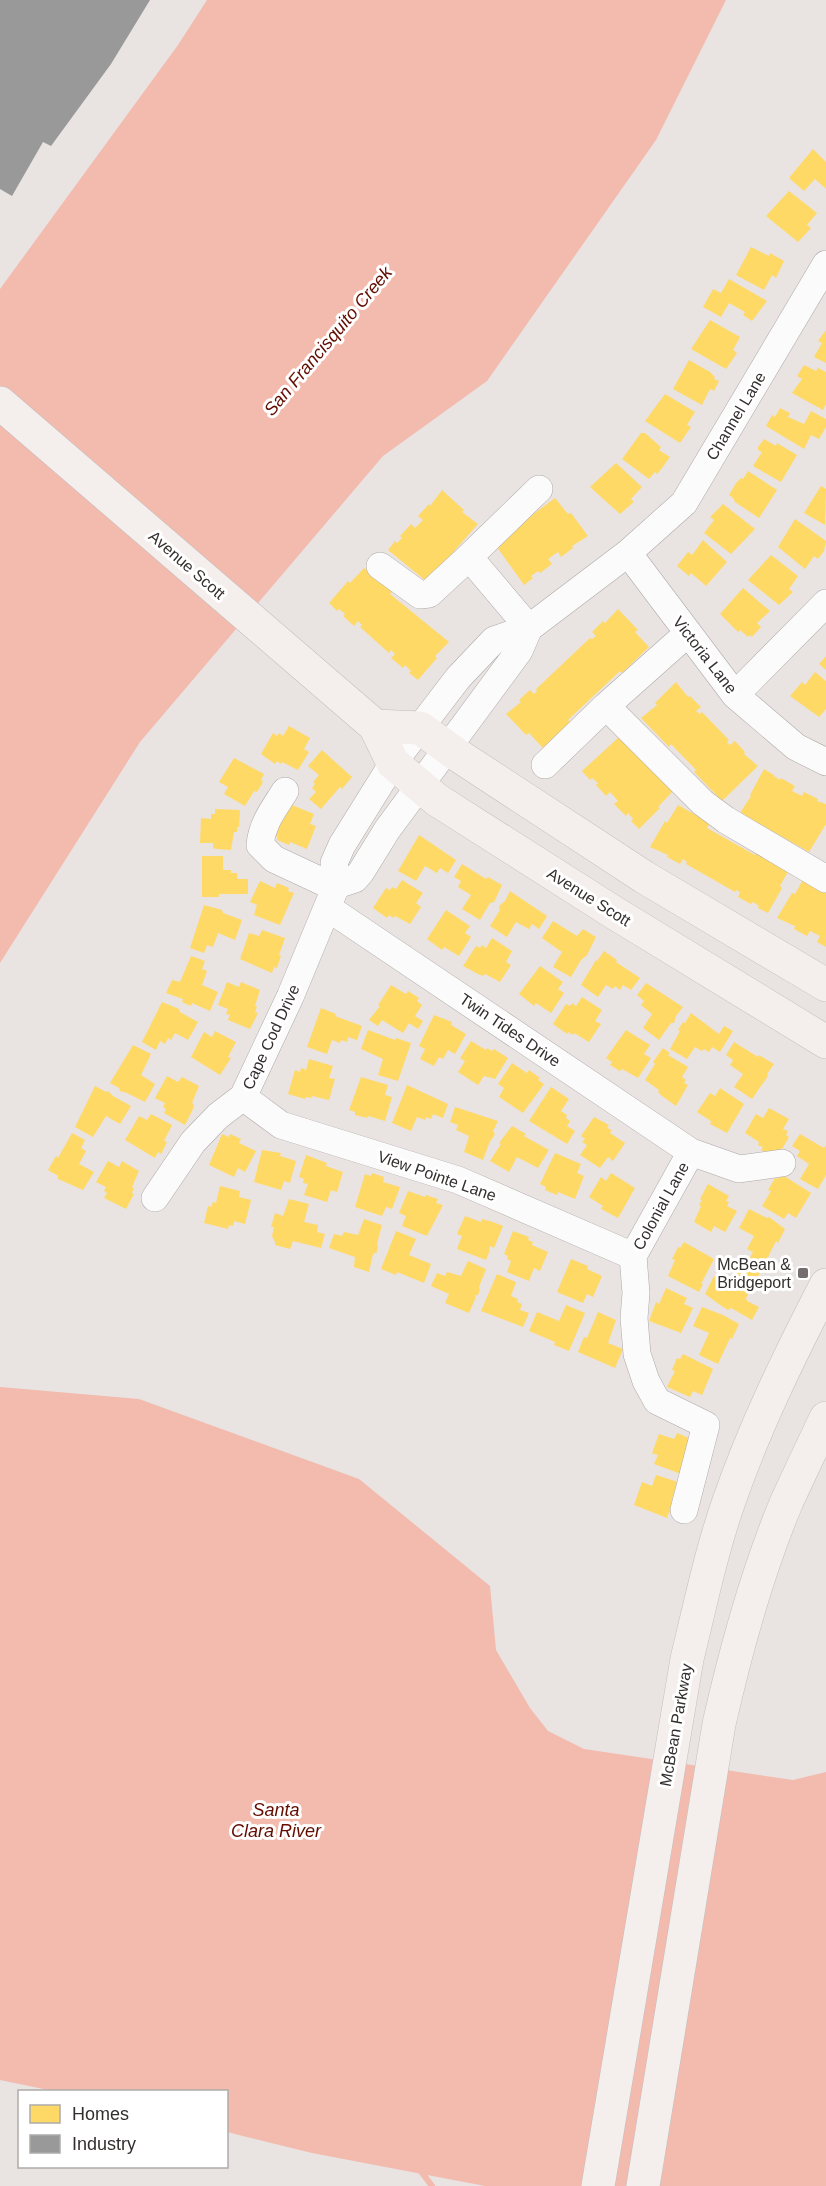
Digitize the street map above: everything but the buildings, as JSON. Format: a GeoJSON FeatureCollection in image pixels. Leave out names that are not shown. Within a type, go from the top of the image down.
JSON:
{"type":"FeatureCollection","features":[{"type":"Feature","properties":{"kind":"main road","name":"Avenue Scott"},"geometry":{"type":"LineString","coordinates":[[0,403],[375,726],[393,763],[437,800],[603,906],[826,1042]]}},
{"type":"Feature","properties":{"kind":"main road"},"geometry":{"type":"LineString","coordinates":[[375,726],[420,728],[644,877],[826,985]]}},
{"type":"Feature","properties":{"kind":"main road","name":"McBean Parkway"},"geometry":{"type":"LineString","coordinates":[[598,2186],[687,1659],[700,1604],[729,1501],[763,1415],[826,1285]]}},
{"type":"Feature","properties":{"kind":"main road"},"geometry":{"type":"LineString","coordinates":[[643,2186],[719,1724],[733,1664],[757,1584],[787,1503],[826,1418]]}},
{"type":"Feature","properties":{"kind":"street","name":"Channel Lane"},"geometry":{"type":"LineString","coordinates":[[529,628],[628,553],[684,503],[826,264]]}},
{"type":"Feature","properties":{"kind":"street"},"geometry":{"type":"LineString","coordinates":[[380,566],[420,595],[429,594],[539,489]]}},
{"type":"Feature","properties":{"kind":"street","name":"Victoria Lane"},"geometry":{"type":"LineString","coordinates":[[628,553],[735,695],[796,747],[826,762]]}},
{"type":"Feature","properties":{"kind":"street"},"geometry":{"type":"LineString","coordinates":[[334,894],[361,873],[387,830],[519,651],[529,628],[469,556]]}},
{"type":"Feature","properties":{"kind":"street"},"geometry":{"type":"LineString","coordinates":[[735,695],[826,603]]}},
{"type":"Feature","properties":{"kind":"street","name":"Cape Cod Drive"},"geometry":{"type":"LineString","coordinates":[[155,1198],[193,1142],[218,1116],[243,1097],[290,997],[334,894],[335,858],[393,763],[458,678],[494,640],[529,628]]}},
{"type":"Feature","properties":{"kind":"street"},"geometry":{"type":"LineString","coordinates":[[545,765],[606,706],[687,634]]}},
{"type":"Feature","properties":{"kind":"street"},"geometry":{"type":"LineString","coordinates":[[606,706],[703,803],[726,820],[826,879]]}},
{"type":"Feature","properties":{"kind":"street","name":"Twin Tides Drive"},"geometry":{"type":"LineString","coordinates":[[285,791],[266,820],[260,845],[274,859],[334,894],[691,1152],[739,1169],[782,1163]]}},
{"type":"Feature","properties":{"kind":"street","name":"View Pointe Lane"},"geometry":{"type":"LineString","coordinates":[[243,1097],[281,1125],[458,1180],[633,1256]]}},
{"type":"Feature","properties":{"kind":"street","name":"Colonial Lane"},"geometry":{"type":"LineString","coordinates":[[684,1510],[706,1425],[657,1401],[646,1381],[637,1354],[633,1256],[691,1152]]}},
{"type":"Feature","properties":{"kind":"water","name":"San Francisquito Creek"},"geometry":{"type":"Polygon","coordinates":[[[207,0],[726,0],[656,140],[487,381],[383,456],[140,742],[0,963],[0,289],[178,45],[207,0]]]}},
{"type":"Feature","properties":{"kind":"water","name":"Santa Clara River"},"geometry":{"type":"Polygon","coordinates":[[[0,1387],[139,1399],[359,1479],[490,1586],[496,1650],[530,1708],[548,1731],[584,1749],[793,1780],[826,1772],[826,2186],[485,2186],[312,2153],[228,2132],[228,2090],[48,2090],[0,2080],[0,1387]]]}},
{"type":"Feature","properties":{"kind":"waterway"},"geometry":{"type":"LineString","coordinates":[[420,2170],[432,2186]]}},
{"type":"Feature","properties":{"kind":"place","name":"McBean & Bridgeport"},"geometry":{"type":"Point","coordinates":[803,1273]}}]}
